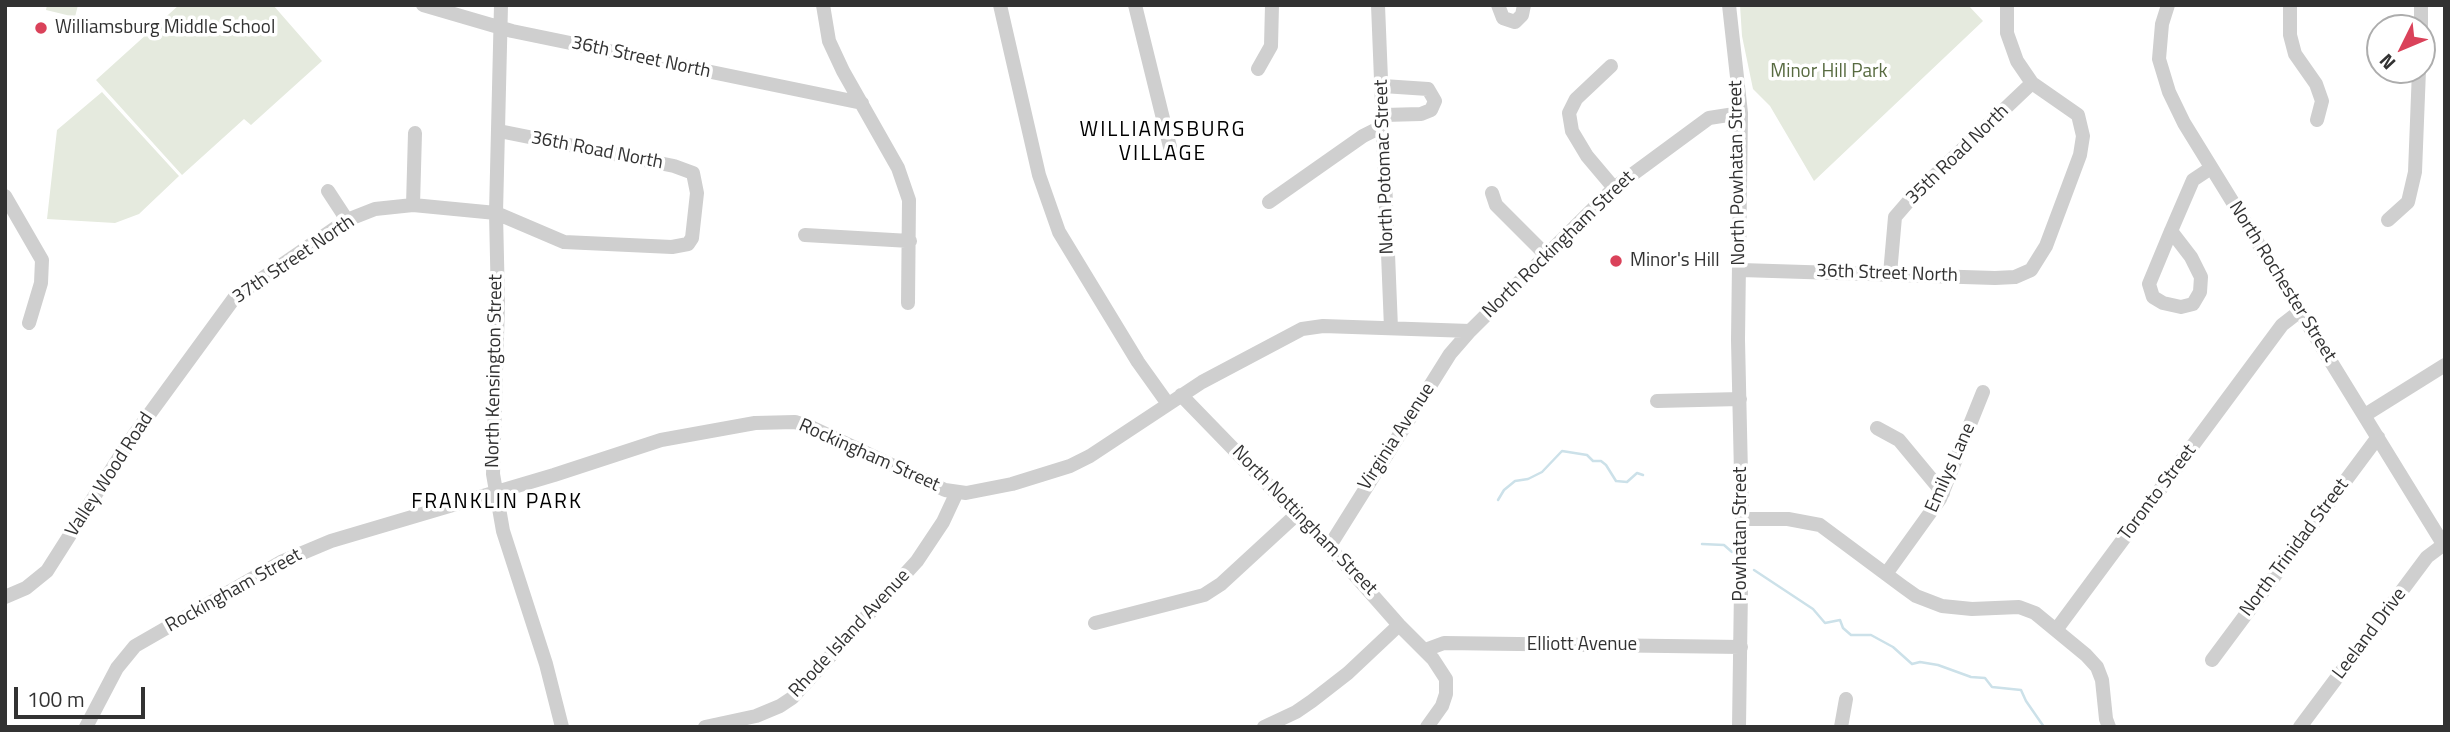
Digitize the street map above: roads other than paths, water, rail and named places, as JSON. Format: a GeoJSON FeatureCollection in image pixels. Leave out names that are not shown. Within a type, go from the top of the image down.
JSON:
{"type":"FeatureCollection","features":[{"type":"Feature","properties":{"kind":"street","name":"36th Street North"},"geometry":{"type":"LineString","coordinates":[[423,5],[501,29],[862,103]]}},
{"type":"Feature","properties":{"kind":"street","name":"North Kensington Street"},"geometry":{"type":"LineString","coordinates":[[501,5],[493,474],[503,531],[546,664],[562,727]]}},
{"type":"Feature","properties":{"kind":"street"},"geometry":{"type":"LineString","coordinates":[[823,5],[829,41],[898,168],[909,200],[908,303]]}},
{"type":"Feature","properties":{"kind":"street"},"geometry":{"type":"LineString","coordinates":[[1000,5],[1039,175],[1059,232],[1131,351],[1168,404]]}},
{"type":"Feature","properties":{"kind":"street"},"geometry":{"type":"LineString","coordinates":[[1135,5],[1170,147]]}},
{"type":"Feature","properties":{"kind":"street"},"geometry":{"type":"LineString","coordinates":[[1258,69],[1271,46],[1272,5]]}},
{"type":"Feature","properties":{"kind":"street","name":"North Potomac Street"},"geometry":{"type":"LineString","coordinates":[[1378,5],[1391,328]]}},
{"type":"Feature","properties":{"kind":"street"},"geometry":{"type":"LineString","coordinates":[[1498,5],[1503,18],[1515,22],[1522,15],[1524,5]]}},
{"type":"Feature","properties":{"kind":"street","name":"North Powhatan Street"},"geometry":{"type":"LineString","coordinates":[[1729,5],[1741,113],[1738,340]]}},
{"type":"Feature","properties":{"kind":"street"},"geometry":{"type":"LineString","coordinates":[[2007,5],[2005,24],[2009,41],[2017,61],[2032,83]]}},
{"type":"Feature","properties":{"kind":"street","name":"North Rochester Street"},"geometry":{"type":"LineString","coordinates":[[2168,5],[2162,24],[2160,59],[2169,92],[2211,168],[2444,546]]}},
{"type":"Feature","properties":{"kind":"street"},"geometry":{"type":"LineString","coordinates":[[2290,5],[2290,35],[2295,54],[2316,84],[2322,101],[2317,120]]}},
{"type":"Feature","properties":{"kind":"street"},"geometry":{"type":"LineString","coordinates":[[1611,66],[1576,99],[1569,113],[1572,131],[1587,156],[1614,188]]}},
{"type":"Feature","properties":{"kind":"street","name":"36th Street North"},"geometry":{"type":"LineString","coordinates":[[1741,270],[1995,278],[2015,277],[2031,271],[2046,246],[2080,155],[2083,136],[2078,115],[2032,83]]}},
{"type":"Feature","properties":{"kind":"street","name":"35th Road North"},"geometry":{"type":"LineString","coordinates":[[1890,274],[1895,217],[1914,195],[2032,83]]}},
{"type":"Feature","properties":{"kind":"street"},"geometry":{"type":"LineString","coordinates":[[2388,220],[2409,202],[2416,172],[2419,84]]}},
{"type":"Feature","properties":{"kind":"street"},"geometry":{"type":"LineString","coordinates":[[1269,202],[1384,121],[1431,110],[1435,100],[1428,89],[1383,86]]}},
{"type":"Feature","properties":{"kind":"street","name":"North Rockingham Street"},"geometry":{"type":"LineString","coordinates":[[1323,326],[1470,331],[1614,188],[1709,118],[1741,113]]}},
{"type":"Feature","properties":{"kind":"street","name":"36th Road North"},"geometry":{"type":"LineString","coordinates":[[499,131],[674,166],[693,173],[697,193],[696,212],[692,238],[688,244]]}},
{"type":"Feature","properties":{"kind":"street"},"geometry":{"type":"LineString","coordinates":[[413,205],[415,133]]}},
{"type":"Feature","properties":{"kind":"street"},"geometry":{"type":"LineString","coordinates":[[2171,231],[2191,257],[2201,277],[2200,292],[2193,304],[2181,307],[2162,303],[2153,297],[2150,284],[2171,231],[2193,180],[2211,168]]}},
{"type":"Feature","properties":{"kind":"street"},"geometry":{"type":"LineString","coordinates":[[328,191],[347,220]]}},
{"type":"Feature","properties":{"kind":"street"},"geometry":{"type":"LineString","coordinates":[[1492,193],[1496,205],[1546,255]]}},
{"type":"Feature","properties":{"kind":"street"},"geometry":{"type":"LineString","coordinates":[[5,196],[42,260],[41,282],[29,323]]}},
{"type":"Feature","properties":{"kind":"street","name":"37th Street North"},"geometry":{"type":"LineString","coordinates":[[204,338],[244,289],[347,220],[375,209],[413,205],[496,213],[564,242],[672,247],[688,244]]}},
{"type":"Feature","properties":{"kind":"street"},"geometry":{"type":"LineString","coordinates":[[5,230],[19,221]]}},
{"type":"Feature","properties":{"kind":"street"},"geometry":{"type":"LineString","coordinates":[[805,235],[910,241]]}},
{"type":"Feature","properties":{"kind":"street","name":"Toronto Street"},"geometry":{"type":"LineString","coordinates":[[2056,630],[2282,325],[2300,311]]}},
{"type":"Feature","properties":{"kind":"street","name":"Rockingham Street"},"geometry":{"type":"LineString","coordinates":[[86,727],[128,652],[142,642],[296,555],[393,522],[554,475],[661,440],[743,425],[783,421],[813,428],[945,490],[986,490],[1070,466],[1090,456],[1181,395],[1285,336],[1302,329],[1323,326]]}},
{"type":"Feature","properties":{"kind":"street","name":"Virginia Avenue"},"geometry":{"type":"LineString","coordinates":[[1329,547],[1450,354],[1470,331]]}},
{"type":"Feature","properties":{"kind":"street","name":"Valley Wood Road"},"geometry":{"type":"LineString","coordinates":[[5,597],[26,588],[47,571],[129,442],[204,338]]}},
{"type":"Feature","properties":{"kind":"street","name":"Powhatan Street"},"geometry":{"type":"LineString","coordinates":[[1738,340],[1742,519],[1740,727]]}},
{"type":"Feature","properties":{"kind":"street"},"geometry":{"type":"LineString","coordinates":[[2365,415],[2445,365]]}},
{"type":"Feature","properties":{"kind":"street","name":"Emilys Lane"},"geometry":{"type":"LineString","coordinates":[[1886,574],[1928,518],[1943,493],[1983,391]]}},
{"type":"Feature","properties":{"kind":"street","name":"North Nottingham Street"},"geometry":{"type":"LineString","coordinates":[[1181,395],[1329,547],[1441,670],[1447,685],[1442,706],[1427,727]]}},
{"type":"Feature","properties":{"kind":"street"},"geometry":{"type":"LineString","coordinates":[[1657,401],[1740,399]]}},
{"type":"Feature","properties":{"kind":"street"},"geometry":{"type":"LineString","coordinates":[[1877,428],[1899,440],[1943,493]]}},
{"type":"Feature","properties":{"kind":"street","name":"North Trinidad Street"},"geometry":{"type":"LineString","coordinates":[[2212,660],[2378,437]]}},
{"type":"Feature","properties":{"kind":"street","name":"Rhode Island Avenue"},"geometry":{"type":"LineString","coordinates":[[705,727],[767,712],[792,698],[917,561],[943,522],[957,492]]}},
{"type":"Feature","properties":{"kind":"street"},"geometry":{"type":"LineString","coordinates":[[1096,623],[1204,595],[1221,584],[1296,515]]}},
{"type":"Feature","properties":{"kind":"street"},"geometry":{"type":"LineString","coordinates":[[1742,519],[1796,519],[1820,525],[1916,596],[1942,606],[1972,609],[2019,607],[2035,614],[2097,667],[2102,680],[2109,727]]}},
{"type":"Feature","properties":{"kind":"street","name":"Leeland Drive"},"geometry":{"type":"LineString","coordinates":[[2300,727],[2427,557],[2444,546]]}},
{"type":"Feature","properties":{"kind":"street"},"geometry":{"type":"LineString","coordinates":[[1264,727],[1312,701],[1348,673],[1399,625]]}},
{"type":"Feature","properties":{"kind":"street","name":"Elliott Avenue"},"geometry":{"type":"LineString","coordinates":[[1424,650],[1444,643],[1741,647]]}},
{"type":"Feature","properties":{"kind":"street"},"geometry":{"type":"LineString","coordinates":[[1841,727],[1846,699]]}},
{"type":"Feature","properties":{"kind":"waterway"},"geometry":{"type":"LineString","coordinates":[[1498,500],[1504,490],[1515,481],[1528,479],[1542,472],[1562,451],[1587,455],[1593,461],[1601,461],[1616,481],[1627,482],[1637,473],[1643,475]]}},
{"type":"Feature","properties":{"kind":"waterway"},"geometry":{"type":"LineString","coordinates":[[1702,544],[1724,545],[1732,552]]}},
{"type":"Feature","properties":{"kind":"waterway"},"geometry":{"type":"LineString","coordinates":[[1754,570],[1813,609],[1825,623],[1840,620],[1843,628],[1851,635],[1871,635],[1893,647],[1912,664],[1920,662],[1938,665],[1971,677],[1985,678],[1992,687],[2021,690],[2044,727]]}},
{"type":"Feature","properties":{"kind":"place","name":"Williamsburg Middle School"},"geometry":{"type":"Point","coordinates":[41,28]}},
{"type":"Feature","properties":{"kind":"place","name":"Minor's Hill"},"geometry":{"type":"Point","coordinates":[1616,261]}},
{"type":"Feature","properties":{"kind":"district","name":"WILLIAMSBURG VILLAGE"},"geometry":{"type":"Point","coordinates":[1163,143]}},
{"type":"Feature","properties":{"kind":"district","name":"FRANKLIN PARK"},"geometry":{"type":"Point","coordinates":[497,503]}},
{"type":"Feature","properties":{"kind":"park label","name":"Minor Hill Park"},"geometry":{"type":"Point","coordinates":[1829,72]}}]}
